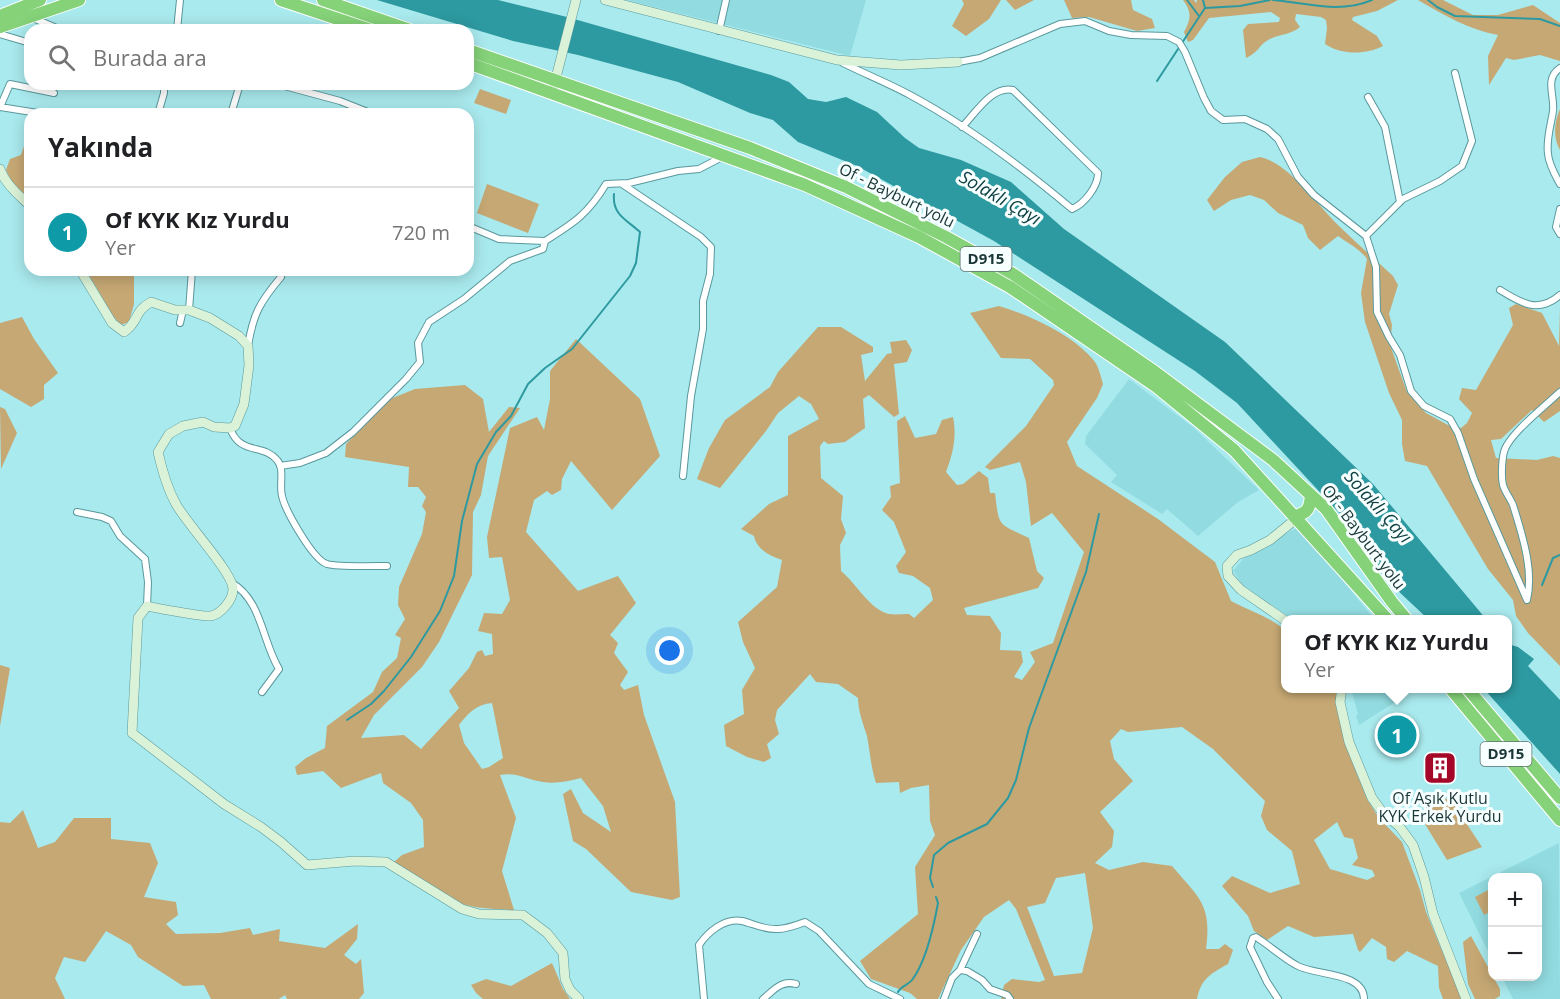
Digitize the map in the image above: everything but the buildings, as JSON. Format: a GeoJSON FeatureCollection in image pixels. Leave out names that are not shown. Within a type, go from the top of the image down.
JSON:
{"type":"FeatureCollection","features":[{"type":"Feature","properties":{"kind":"highway"},"geometry":{"type":"LineString","coordinates":[[0,8],[78,0]]}},
{"type":"Feature","properties":{"kind":"highway"},"geometry":{"type":"LineString","coordinates":[[281,0],[353,24]]}},
{"type":"Feature","properties":{"kind":"highway"},"geometry":{"type":"LineString","coordinates":[[323,0],[393,24]]}},
{"type":"Feature","properties":{"kind":"highway"},"geometry":{"type":"LineString","coordinates":[[0,34],[33,18],[44,5]]}},
{"type":"Feature","properties":{"kind":"highway"},"geometry":{"type":"LineString","coordinates":[[0,27],[44,5]]}},
{"type":"Feature","properties":{"kind":"highway"},"geometry":{"type":"LineString","coordinates":[[0,16],[21,7]]}},
{"type":"Feature","properties":{"kind":"highway","name":"Of - Bayburt yolu"},"geometry":{"type":"LineString","coordinates":[[474,52],[556,77],[750,148],[846,187],[946,237],[1013,274],[1136,359],[1273,460],[1326,509],[1403,615]]}},
{"type":"Feature","properties":{"kind":"highway","name":"Of - Bayburt yolu"},"geometry":{"type":"LineString","coordinates":[[474,65],[805,185],[919,237],[1010,287],[1157,387],[1234,450],[1384,615]]}},
{"type":"Feature","properties":{"kind":"highway"},"geometry":{"type":"LineString","coordinates":[[1280,500],[1284,490],[1298,483]]}},
{"type":"Feature","properties":{"kind":"highway"},"geometry":{"type":"LineString","coordinates":[[1296,517],[1305,514],[1310,507],[1311,495]]}},
{"type":"Feature","properties":{"kind":"highway","name":"D915"},"geometry":{"type":"LineString","coordinates":[[1454,693],[1560,820]]}},
{"type":"Feature","properties":{"kind":"highway","name":"D915"},"geometry":{"type":"LineString","coordinates":[[1471,693],[1560,798]]}},
{"type":"Feature","properties":{"kind":"street"},"geometry":{"type":"LineString","coordinates":[[178,24],[180,0]]}},
{"type":"Feature","properties":{"kind":"street"},"geometry":{"type":"LineString","coordinates":[[605,0],[837,60],[901,65],[958,62],[980,58],[1060,24],[1085,21],[1109,31],[1131,35],[1167,36],[1179,42],[1211,111],[1223,120],[1245,119],[1267,129],[1278,139],[1298,177],[1314,195],[1366,236],[1376,267],[1377,312],[1400,355],[1411,391],[1424,406],[1450,419],[1458,433],[1474,479],[1527,600],[1530,575],[1512,503],[1503,485],[1504,451],[1527,421],[1560,392]]}},
{"type":"Feature","properties":{"kind":"street"},"geometry":{"type":"LineString","coordinates":[[719,31],[726,0]]}},
{"type":"Feature","properties":{"kind":"street"},"geometry":{"type":"LineString","coordinates":[[552,93],[575,4]]}},
{"type":"Feature","properties":{"kind":"street"},"geometry":{"type":"LineString","coordinates":[[33,18],[47,24]]}},
{"type":"Feature","properties":{"kind":"street"},"geometry":{"type":"LineString","coordinates":[[0,34],[24,41]]}},
{"type":"Feature","properties":{"kind":"street"},"geometry":{"type":"LineString","coordinates":[[837,60],[911,95],[962,127],[1023,168],[1072,209],[1081,205],[1098,180],[1098,173],[1012,90],[1005,88],[994,93],[962,127]]}},
{"type":"Feature","properties":{"kind":"street"},"geometry":{"type":"LineString","coordinates":[[1560,68],[1552,76],[1550,86],[1554,109],[1550,125],[1548,154],[1560,184]]}},
{"type":"Feature","properties":{"kind":"street"},"geometry":{"type":"LineString","coordinates":[[1366,236],[1400,202],[1440,181],[1462,166],[1472,141],[1455,73]]}},
{"type":"Feature","properties":{"kind":"street"},"geometry":{"type":"LineString","coordinates":[[24,87],[10,84],[0,107],[24,111]]}},
{"type":"Feature","properties":{"kind":"street"},"geometry":{"type":"LineString","coordinates":[[39,90],[54,93]]}},
{"type":"Feature","properties":{"kind":"street"},"geometry":{"type":"LineString","coordinates":[[160,108],[164,90]]}},
{"type":"Feature","properties":{"kind":"street"},"geometry":{"type":"LineString","coordinates":[[233,108],[238,90]]}},
{"type":"Feature","properties":{"kind":"street"},"geometry":{"type":"LineString","coordinates":[[299,90],[358,108]]}},
{"type":"Feature","properties":{"kind":"street"},"geometry":{"type":"LineString","coordinates":[[1368,97],[1385,127],[1400,202]]}},
{"type":"Feature","properties":{"kind":"street"},"geometry":{"type":"LineString","coordinates":[[474,229],[499,239],[545,241],[581,218],[592,207],[606,184],[699,169],[724,156]]}},
{"type":"Feature","properties":{"kind":"street"},"geometry":{"type":"LineString","coordinates":[[0,169],[8,183],[24,200]]}},
{"type":"Feature","properties":{"kind":"street"},"geometry":{"type":"LineString","coordinates":[[621,183],[702,237],[711,247],[710,274],[703,301],[703,329],[691,396],[682,476]]}},
{"type":"Feature","properties":{"kind":"street"},"geometry":{"type":"LineString","coordinates":[[1560,208],[1556,227],[1560,234]]}},
{"type":"Feature","properties":{"kind":"street"},"geometry":{"type":"LineString","coordinates":[[280,466],[300,463],[326,453],[353,432],[420,362],[418,343],[429,322],[464,299],[510,261],[543,249],[545,241]]}},
{"type":"Feature","properties":{"kind":"street"},"geometry":{"type":"LineString","coordinates":[[84,276],[112,323],[124,332],[133,326],[140,309],[151,302],[210,318],[239,336],[248,346]]}},
{"type":"Feature","properties":{"kind":"street"},"geometry":{"type":"LineString","coordinates":[[180,323],[186,310],[191,276]]}},
{"type":"Feature","properties":{"kind":"street"},"geometry":{"type":"LineString","coordinates":[[147,606],[210,617],[220,612],[230,600],[233,588],[228,575],[176,505],[164,476],[158,452],[169,434],[183,426],[204,422],[214,428],[235,426],[244,404],[252,324],[259,304],[281,277]]}},
{"type":"Feature","properties":{"kind":"street"},"geometry":{"type":"LineString","coordinates":[[1500,290],[1521,303],[1538,306],[1560,295]]}},
{"type":"Feature","properties":{"kind":"street"},"geometry":{"type":"LineString","coordinates":[[230,428],[232,435],[241,445],[270,454],[279,461],[281,493],[285,505],[316,557],[326,564],[387,566]]}},
{"type":"Feature","properties":{"kind":"street"},"geometry":{"type":"LineString","coordinates":[[76,512],[111,521],[120,536],[145,559],[148,582],[147,606],[138,618],[132,733],[224,804],[261,826],[307,865],[355,861],[386,862],[462,909],[479,914],[523,915],[547,933],[563,953],[565,979],[570,990],[579,999]]}},
{"type":"Feature","properties":{"kind":"street"},"geometry":{"type":"LineString","coordinates":[[1281,618],[1240,590],[1228,576],[1227,566],[1238,555],[1270,540],[1296,517]]}},
{"type":"Feature","properties":{"kind":"street"},"geometry":{"type":"LineString","coordinates":[[231,583],[242,589],[254,606],[271,655],[279,669],[262,692]]}},
{"type":"Feature","properties":{"kind":"street"},"geometry":{"type":"LineString","coordinates":[[1341,693],[1340,702],[1349,742],[1372,798],[1383,813],[1399,826],[1413,845],[1433,914],[1466,999]]}},
{"type":"Feature","properties":{"kind":"street"},"geometry":{"type":"LineString","coordinates":[[704,999],[699,945],[707,933],[724,923],[740,921],[754,926],[777,929],[805,922],[819,931],[868,984],[900,999]]}},
{"type":"Feature","properties":{"kind":"street"},"geometry":{"type":"LineString","coordinates":[[944,999],[952,978],[960,970],[978,934]]}},
{"type":"Feature","properties":{"kind":"street"},"geometry":{"type":"LineString","coordinates":[[1278,999],[1250,947],[1253,938],[1256,937],[1297,967],[1352,981],[1360,987],[1364,999]]}},
{"type":"Feature","properties":{"kind":"street"},"geometry":{"type":"LineString","coordinates":[[960,970],[967,971],[982,980],[990,989],[1007,995],[1010,999]]}},
{"type":"Feature","properties":{"kind":"street"},"geometry":{"type":"LineString","coordinates":[[764,999],[777,986],[790,982],[796,984]]}},
{"type":"Feature","properties":{"kind":"shaded area"},"geometry":{"type":"Polygon","coordinates":[[[627,0],[866,0],[850,56],[627,0]]]}},
{"type":"Feature","properties":{"kind":"shaded area"},"geometry":{"type":"Polygon","coordinates":[[[962,0],[1001,0],[989,19],[966,36],[952,26],[964,4],[962,0]]]}},
{"type":"Feature","properties":{"kind":"shaded area"},"geometry":{"type":"Polygon","coordinates":[[[1006,0],[1034,0],[1015,10],[1006,0]]]}},
{"type":"Feature","properties":{"kind":"shaded area"},"geometry":{"type":"Polygon","coordinates":[[[1064,0],[1131,0],[1133,10],[1152,19],[1155,28],[1137,31],[1089,17],[1072,18],[1064,0]]]}},
{"type":"Feature","properties":{"kind":"shaded area"},"geometry":{"type":"Polygon","coordinates":[[[1183,0],[1194,0],[1196,3],[1197,0],[1398,0],[1377,11],[1353,17],[1352,20],[1377,36],[1383,46],[1376,49],[1346,52],[1331,48],[1325,44],[1326,20],[1321,17],[1296,14],[1295,20],[1300,27],[1293,32],[1268,40],[1246,58],[1243,30],[1248,24],[1279,22],[1280,18],[1271,12],[1209,18],[1193,40],[1188,42],[1184,32],[1189,12],[1183,0]]]}},
{"type":"Feature","properties":{"kind":"shaded area"},"geometry":{"type":"Polygon","coordinates":[[[1418,0],[1443,0],[1473,15],[1498,15],[1533,5],[1560,23],[1560,61],[1540,55],[1514,60],[1506,58],[1489,85],[1488,56],[1498,35],[1467,26],[1418,0]]]}},
{"type":"Feature","properties":{"kind":"shaded area"},"geometry":{"type":"Polygon","coordinates":[[[480,89],[511,100],[506,114],[474,103],[480,89]]]}},
{"type":"Feature","properties":{"kind":"shaded area"},"geometry":{"type":"Polygon","coordinates":[[[1560,109],[1560,150],[1555,130],[1560,109]]]}},
{"type":"Feature","properties":{"kind":"shaded area"},"geometry":{"type":"Polygon","coordinates":[[[24,146],[24,194],[14,187],[6,170],[10,159],[21,155],[24,146]]]}},
{"type":"Feature","properties":{"kind":"shaded area"},"geometry":{"type":"Polygon","coordinates":[[[1260,157],[1271,161],[1292,176],[1339,226],[1393,276],[1398,285],[1389,314],[1392,325],[1390,345],[1407,392],[1426,413],[1448,425],[1461,428],[1467,423],[1472,413],[1459,399],[1462,388],[1476,390],[1513,325],[1509,308],[1516,304],[1542,313],[1559,346],[1560,308],[1560,411],[1544,422],[1532,410],[1501,439],[1491,440],[1496,458],[1537,460],[1553,456],[1560,458],[1560,666],[1528,633],[1516,616],[1513,600],[1488,569],[1427,466],[1405,461],[1402,420],[1389,393],[1365,322],[1361,293],[1367,259],[1364,255],[1338,236],[1320,250],[1308,238],[1303,225],[1278,213],[1264,200],[1250,195],[1231,200],[1214,211],[1207,200],[1225,177],[1242,162],[1260,157]]]}},
{"type":"Feature","properties":{"kind":"shaded area"},"geometry":{"type":"Polygon","coordinates":[[[487,184],[539,204],[528,233],[477,213],[487,184]]]}},
{"type":"Feature","properties":{"kind":"shaded area"},"geometry":{"type":"Polygon","coordinates":[[[90,276],[134,276],[134,304],[129,322],[121,325],[113,316],[90,276]]]}},
{"type":"Feature","properties":{"kind":"shaded area"},"geometry":{"type":"Polygon","coordinates":[[[999,306],[1011,310],[1064,335],[1086,352],[1095,362],[1103,384],[1097,398],[1067,442],[1077,466],[1158,519],[1215,562],[1231,601],[1281,627],[1281,693],[1337,693],[1336,706],[1347,749],[1367,799],[1379,818],[1402,842],[1426,912],[1462,999],[1443,999],[1439,988],[1438,966],[1407,951],[1394,962],[1387,959],[1386,947],[1372,938],[1360,952],[1353,934],[1314,937],[1288,926],[1267,940],[1254,931],[1248,916],[1222,886],[1232,876],[1270,893],[1300,884],[1292,851],[1267,830],[1261,816],[1265,801],[1213,749],[1182,727],[1128,732],[1121,729],[1110,741],[1114,759],[1133,781],[1100,812],[1114,831],[1112,847],[1095,863],[1109,870],[1143,862],[1172,866],[1196,894],[1205,911],[1207,922],[1206,949],[1219,949],[1225,944],[1233,950],[1228,964],[1211,974],[1204,982],[1197,999],[1001,999],[1004,985],[1012,979],[1039,982],[1045,980],[1016,909],[1009,900],[984,917],[961,950],[938,999],[917,999],[910,993],[871,979],[860,961],[918,914],[915,867],[935,835],[930,821],[929,785],[911,788],[900,793],[899,782],[876,783],[858,698],[838,684],[816,682],[810,674],[777,710],[775,720],[779,734],[767,744],[771,758],[764,762],[747,757],[726,746],[724,725],[744,714],[742,690],[755,668],[743,642],[738,622],[777,587],[782,560],[765,552],[758,545],[754,536],[741,529],[769,504],[788,495],[788,436],[819,419],[811,404],[799,396],[778,413],[720,488],[697,479],[709,448],[725,420],[770,387],[778,372],[818,327],[841,327],[873,347],[873,352],[861,355],[865,381],[887,354],[892,353],[890,342],[906,340],[912,350],[907,362],[894,364],[899,414],[894,417],[869,395],[863,399],[865,428],[845,442],[828,444],[824,441],[820,446],[821,478],[843,496],[841,519],[846,533],[840,545],[841,571],[869,602],[889,614],[909,614],[914,618],[933,600],[930,588],[913,576],[899,573],[896,566],[906,552],[894,522],[882,510],[891,497],[890,486],[900,483],[897,421],[905,416],[915,438],[936,434],[942,420],[953,417],[954,445],[946,472],[957,485],[963,484],[979,471],[988,478],[990,493],[995,493],[999,519],[1006,526],[1029,538],[1037,571],[1044,578],[1038,588],[964,608],[967,615],[990,616],[1001,633],[1000,650],[1021,651],[1023,662],[1014,677],[1022,680],[1035,662],[1030,652],[1053,643],[1084,552],[1052,513],[1031,526],[1026,482],[1020,462],[990,470],[985,467],[1026,426],[1054,385],[1053,380],[1030,359],[1001,358],[970,313],[999,306]],[[1337,822],[1314,840],[1330,869],[1367,880],[1375,876],[1372,870],[1352,865],[1358,858],[1353,839],[1344,837],[1337,822]],[[1085,873],[1056,878],[1045,903],[1027,907],[1054,976],[1082,973],[1093,928],[1085,873]]]}},
{"type":"Feature","properties":{"kind":"shaded area"},"geometry":{"type":"Polygon","coordinates":[[[22,317],[34,339],[58,373],[44,385],[44,399],[31,407],[0,389],[0,323],[22,317]]]}},
{"type":"Feature","properties":{"kind":"shaded area"},"geometry":{"type":"Polygon","coordinates":[[[576,339],[640,399],[660,456],[612,510],[571,461],[562,479],[561,490],[552,495],[547,491],[534,500],[526,532],[578,591],[618,576],[636,603],[610,635],[618,643],[614,653],[628,672],[620,685],[624,690],[638,685],[644,715],[675,802],[680,897],[672,900],[631,892],[586,849],[573,841],[563,794],[571,789],[583,813],[611,832],[603,806],[581,778],[548,783],[517,775],[500,775],[516,818],[502,871],[514,910],[475,907],[454,901],[427,886],[394,862],[402,855],[424,847],[423,820],[411,803],[383,783],[381,773],[341,788],[323,771],[297,775],[295,767],[325,748],[327,726],[373,692],[382,672],[397,658],[401,638],[395,635],[405,619],[398,605],[399,587],[422,534],[426,512],[422,506],[426,497],[418,487],[408,487],[409,467],[345,457],[346,444],[390,399],[415,389],[465,385],[483,399],[489,432],[509,407],[520,408],[488,456],[481,495],[473,512],[472,575],[439,642],[422,667],[374,715],[361,738],[404,735],[421,749],[459,708],[449,691],[469,668],[477,652],[482,650],[485,656],[493,654],[492,634],[478,631],[484,613],[502,614],[510,600],[502,557],[489,558],[487,537],[510,428],[537,417],[544,430],[550,399],[550,371],[576,339]],[[492,703],[477,707],[459,725],[464,743],[482,769],[503,758],[492,703]]]}},
{"type":"Feature","properties":{"kind":"shaded area"},"geometry":{"type":"Polygon","coordinates":[[[1129,379],[1193,427],[1259,490],[1238,502],[1198,536],[1167,509],[1162,514],[1111,482],[1117,475],[1085,444],[1086,436],[1129,379]]]}},
{"type":"Feature","properties":{"kind":"shaded area"},"geometry":{"type":"Polygon","coordinates":[[[0,407],[5,409],[17,433],[1,469],[0,407]]]}},
{"type":"Feature","properties":{"kind":"shaded area"},"geometry":{"type":"Polygon","coordinates":[[[1296,528],[1371,615],[1286,615],[1244,586],[1233,571],[1243,559],[1296,528]]]}},
{"type":"Feature","properties":{"kind":"shaded area"},"geometry":{"type":"Polygon","coordinates":[[[0,665],[10,668],[0,726],[0,665]]]}},
{"type":"Feature","properties":{"kind":"shaded area"},"geometry":{"type":"Polygon","coordinates":[[[1352,693],[1410,693],[1359,725],[1356,716],[1358,714],[1352,693]]]}},
{"type":"Feature","properties":{"kind":"shaded area"},"geometry":{"type":"Polygon","coordinates":[[[1449,797],[1482,847],[1447,860],[1420,816],[1449,797]]]}},
{"type":"Feature","properties":{"kind":"shaded area"},"geometry":{"type":"Polygon","coordinates":[[[23,810],[38,848],[55,842],[74,818],[111,818],[111,839],[150,843],[158,863],[144,897],[176,902],[178,915],[166,924],[176,934],[220,933],[250,928],[253,935],[280,929],[279,941],[325,948],[358,924],[357,939],[344,955],[356,964],[361,959],[364,993],[359,999],[287,999],[285,995],[279,999],[211,999],[204,985],[183,986],[138,957],[131,945],[106,931],[85,962],[64,957],[55,978],[65,999],[0,999],[0,822],[10,823],[23,810]]]}},
{"type":"Feature","properties":{"kind":"shaded area"},"geometry":{"type":"Polygon","coordinates":[[[1559,843],[1560,999],[1513,999],[1504,981],[1542,981],[1542,873],[1499,873],[1559,843]]]}},
{"type":"Feature","properties":{"kind":"shaded area"},"geometry":{"type":"Polygon","coordinates":[[[1488,878],[1488,951],[1459,893],[1488,878]]]}},
{"type":"Feature","properties":{"kind":"shaded area"},"geometry":{"type":"Polygon","coordinates":[[[1488,890],[1488,913],[1484,915],[1475,897],[1488,890]]]}},
{"type":"Feature","properties":{"kind":"shaded area"},"geometry":{"type":"Polygon","coordinates":[[[1471,936],[1488,967],[1488,981],[1496,981],[1500,989],[1500,996],[1495,999],[1475,999],[1468,984],[1463,942],[1471,936]]]}},
{"type":"Feature","properties":{"kind":"shaded area"},"geometry":{"type":"Polygon","coordinates":[[[552,963],[570,999],[483,999],[471,985],[486,979],[511,986],[552,963]]]}},
{"type":"Feature","properties":{"kind":"water","name":"Solaklı Çayı"},"geometry":{"type":"Polygon","coordinates":[[[377,0],[498,0],[567,17],[771,75],[789,82],[808,99],[826,102],[846,97],[877,112],[919,148],[961,160],[1011,182],[1064,229],[1225,342],[1373,484],[1483,615],[1424,615],[1395,588],[1342,516],[1237,403],[1195,371],[994,241],[857,166],[798,142],[773,120],[750,113],[678,82],[578,55],[513,41],[474,29],[474,24],[457,24],[377,0]]]}},
{"type":"Feature","properties":{"kind":"water"},"geometry":{"type":"Polygon","coordinates":[[[1512,645],[1534,659],[1528,666],[1560,700],[1560,774],[1488,693],[1512,693],[1512,645]]]}},
{"type":"Feature","properties":{"kind":"waterway"},"geometry":{"type":"LineString","coordinates":[[1187,0],[1199,16]]}},
{"type":"Feature","properties":{"kind":"waterway"},"geometry":{"type":"LineString","coordinates":[[1203,0],[1205,8]]}},
{"type":"Feature","properties":{"kind":"waterway"},"geometry":{"type":"LineString","coordinates":[[1157,81],[1205,8],[1240,6],[1270,0]]}},
{"type":"Feature","properties":{"kind":"waterway"},"geometry":{"type":"LineString","coordinates":[[1273,0],[1335,7],[1372,0]]}},
{"type":"Feature","properties":{"kind":"waterway"},"geometry":{"type":"LineString","coordinates":[[1428,0],[1455,16],[1540,19],[1560,26]]}},
{"type":"Feature","properties":{"kind":"waterway"},"geometry":{"type":"LineString","coordinates":[[347,720],[371,704],[384,691],[411,657],[440,611],[454,576],[462,521],[477,464],[496,432],[511,416],[528,384],[545,368],[572,349],[630,276],[636,263],[640,232],[618,212],[615,207],[614,194]]}},
{"type":"Feature","properties":{"kind":"waterway"},"geometry":{"type":"LineString","coordinates":[[933,887],[930,878],[934,855],[948,843],[987,824],[1008,798],[1016,780],[1029,728],[1086,572],[1099,514]]}},
{"type":"Feature","properties":{"kind":"waterway"},"geometry":{"type":"LineString","coordinates":[[1542,585],[1553,558],[1560,555]]}},
{"type":"Feature","properties":{"kind":"waterway"},"geometry":{"type":"LineString","coordinates":[[898,992],[912,980],[921,963],[934,922],[938,903],[936,897]]}},
{"type":"Feature","properties":{"kind":"place","name":"Of KYK Kız Yurdu"},"geometry":{"type":"Point","coordinates":[1397,735]}},
{"type":"Feature","properties":{"kind":"place","name":"Of Aşık Kutlu KYK Erkek Yurdu"},"geometry":{"type":"Point","coordinates":[1440,768]}}]}
